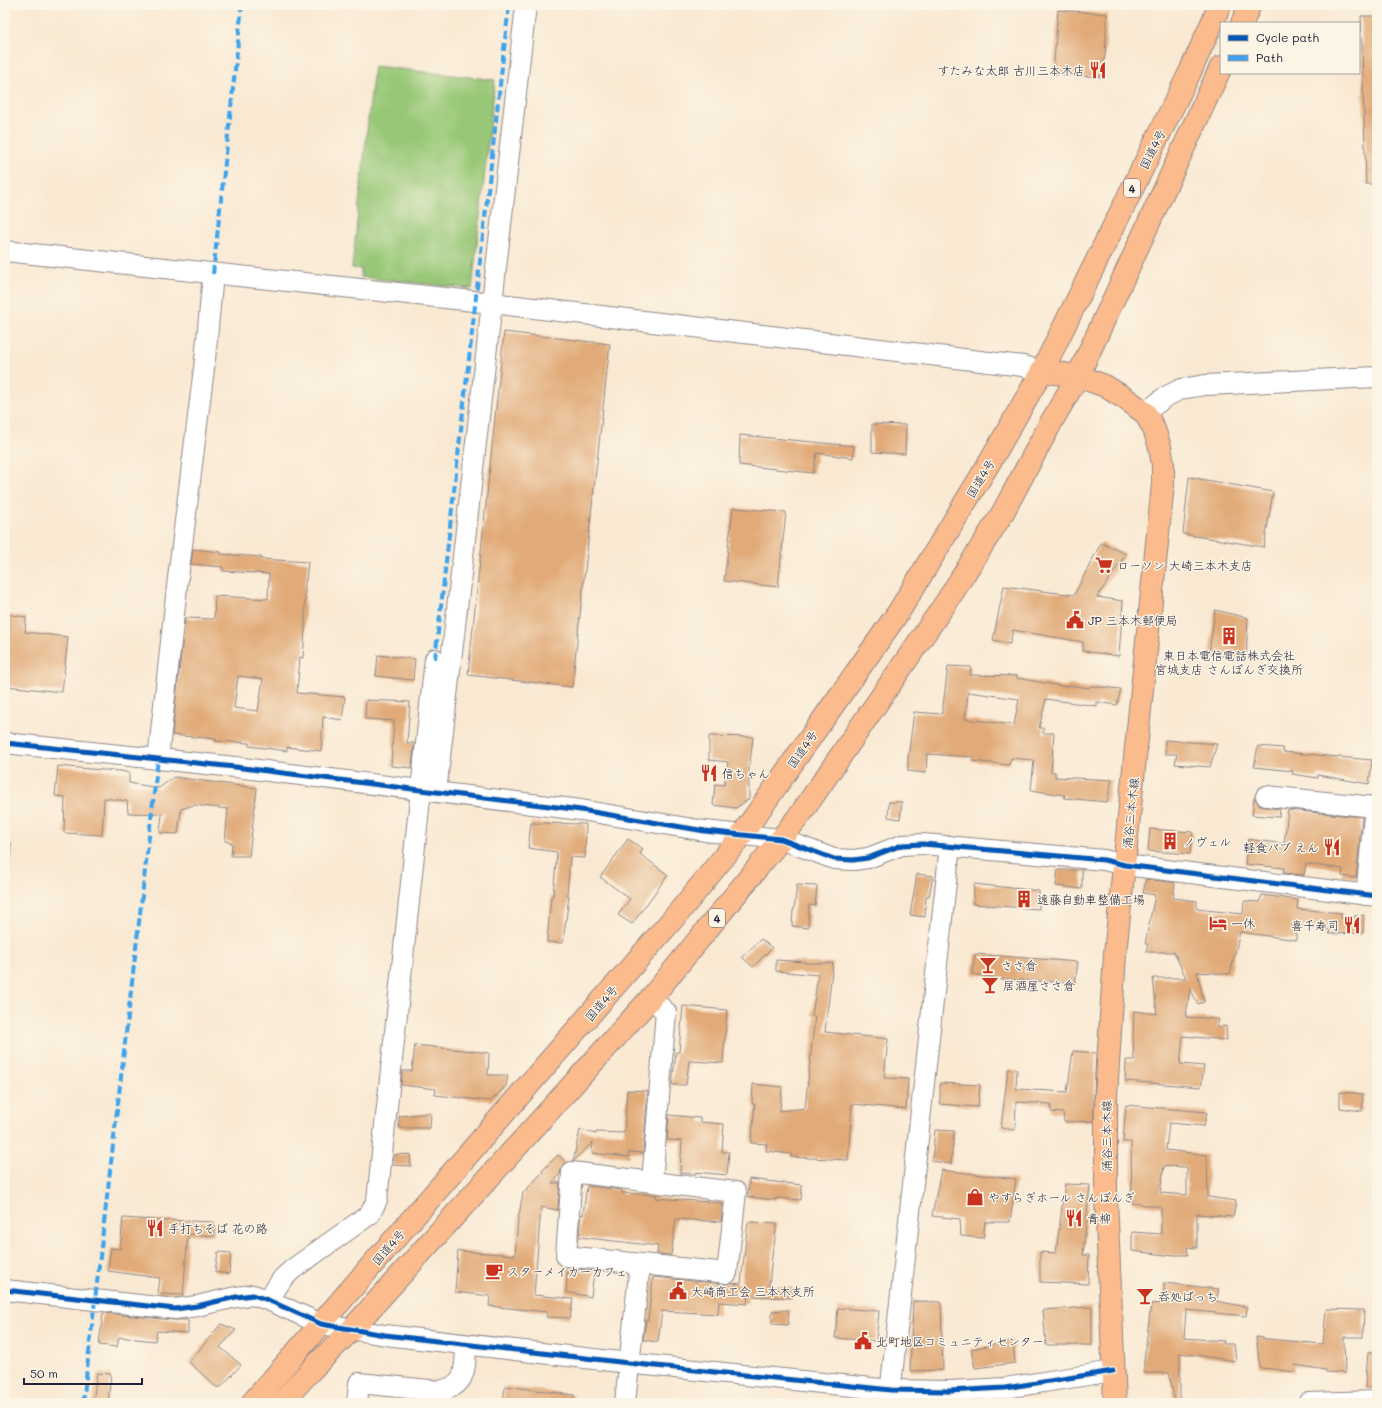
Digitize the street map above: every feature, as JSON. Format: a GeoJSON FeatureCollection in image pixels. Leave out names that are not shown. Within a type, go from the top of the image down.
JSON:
{"type":"FeatureCollection","features":[{"type":"Feature","properties":{"kind":"main road","name":"国道4号"},"geometry":{"type":"LineString","coordinates":[[252,1403],[679,912],[741,836],[898,613],[991,460],[1042,371],[1190,72],[1220,5]]}},
{"type":"Feature","properties":{"kind":"main road"},"geometry":{"type":"LineString","coordinates":[[1242,22],[1250,5]]}},
{"type":"Feature","properties":{"kind":"main road","name":"4"},"geometry":{"type":"LineString","coordinates":[[282,1403],[312,1369],[351,1330],[651,998],[781,839],[856,734],[947,601],[1002,514],[1078,376],[1220,69]]}},
{"type":"Feature","properties":{"kind":"main road","name":"涌谷三本木線"},"geometry":{"type":"LineString","coordinates":[[1042,371],[1078,376],[1105,386],[1126,399],[1144,413],[1154,429],[1160,447],[1163,465],[1163,484],[1111,1002],[1106,1102],[1106,1198],[1115,1403]]}},
{"type":"Feature","properties":{"kind":"street"},"geometry":{"type":"LineString","coordinates":[[268,1300],[283,1278],[293,1269],[370,1214],[377,1200],[428,792],[492,303],[526,5]]}},
{"type":"Feature","properties":{"kind":"street"},"geometry":{"type":"LineString","coordinates":[[5,251],[492,303],[1016,365],[1042,371]]}},
{"type":"Feature","properties":{"kind":"street"},"geometry":{"type":"LineString","coordinates":[[158,759],[178,578],[205,360],[213,274]]}},
{"type":"Feature","properties":{"kind":"street"},"geometry":{"type":"LineString","coordinates":[[1144,413],[1166,397],[1181,389],[1205,385],[1377,377]]}},
{"type":"Feature","properties":{"kind":"street"},"geometry":{"type":"LineString","coordinates":[[428,792],[435,659]]}},
{"type":"Feature","properties":{"kind":"street"},"geometry":{"type":"LineString","coordinates":[[5,743],[158,759],[581,810],[705,831],[741,836],[781,839],[834,859],[852,860],[868,858],[902,845],[923,844],[1104,860],[1125,865],[1372,896],[1375,807],[1266,796]]}},
{"type":"Feature","properties":{"kind":"street"},"geometry":{"type":"LineString","coordinates":[[890,1396],[950,846]]}},
{"type":"Feature","properties":{"kind":"street"},"geometry":{"type":"LineString","coordinates":[[651,998],[666,1012],[652,1182]]}},
{"type":"Feature","properties":{"kind":"street"},"geometry":{"type":"LineString","coordinates":[[572,1172],[652,1182],[736,1192],[727,1273],[566,1256],[572,1172]]}},
{"type":"Feature","properties":{"kind":"street"},"geometry":{"type":"LineString","coordinates":[[625,1403],[640,1264]]}},
{"type":"Feature","properties":{"kind":"street"},"geometry":{"type":"LineString","coordinates":[[5,1290],[175,1309],[197,1306],[236,1296],[253,1296],[268,1300],[321,1324],[351,1330],[466,1345],[788,1380],[890,1396],[1005,1388],[1113,1372]]}},
{"type":"Feature","properties":{"kind":"street"},"geometry":{"type":"LineString","coordinates":[[357,1403],[359,1383],[439,1391],[448,1389],[460,1382],[465,1372],[466,1345]]}},
{"type":"Feature","properties":{"kind":"street"},"geometry":{"type":"LineString","coordinates":[[1308,1403],[1377,1401]]}},
{"type":"Feature","properties":{"kind":"green space"},"geometry":{"type":"Polygon","coordinates":[[[374,66],[495,80],[472,289],[361,277],[361,269],[352,268],[374,66]]]}},
{"type":"Feature","properties":{"kind":"green space"},"geometry":{"type":"Polygon","coordinates":[[[5,844],[11,845],[7,887],[5,886],[5,844]]]}},
{"type":"Feature","properties":{"kind":"building"},"geometry":{"type":"Polygon","coordinates":[[[1058,10],[1107,14],[1105,55],[1101,77],[1053,74],[1058,10]]]}},
{"type":"Feature","properties":{"kind":"building"},"geometry":{"type":"Polygon","coordinates":[[[1361,16],[1377,16],[1377,184],[1366,184],[1361,16]]]}},
{"type":"Feature","properties":{"kind":"building"},"geometry":{"type":"Polygon","coordinates":[[[504,332],[610,344],[572,687],[468,675],[504,332]]]}},
{"type":"Feature","properties":{"kind":"building"},"geometry":{"type":"Polygon","coordinates":[[[872,424],[906,425],[905,454],[872,452],[872,424]]]}},
{"type":"Feature","properties":{"kind":"building"},"geometry":{"type":"Polygon","coordinates":[[[740,435],[854,446],[853,458],[817,453],[813,473],[739,465],[740,435]]]}},
{"type":"Feature","properties":{"kind":"building"},"geometry":{"type":"Polygon","coordinates":[[[1189,477],[1273,492],[1264,547],[1183,534],[1189,477]]]}},
{"type":"Feature","properties":{"kind":"building"},"geometry":{"type":"Polygon","coordinates":[[[733,508],[786,512],[778,587],[724,581],[733,508]]]}},
{"type":"Feature","properties":{"kind":"building","name":"JP 三本木郵便局"},"geometry":{"type":"Polygon","coordinates":[[[1101,543],[1126,554],[1097,597],[1123,601],[1119,656],[1083,651],[1083,642],[1013,630],[1010,644],[993,640],[1004,586],[1074,595],[1101,543]]]}},
{"type":"Feature","properties":{"kind":"building"},"geometry":{"type":"Polygon","coordinates":[[[193,549],[221,552],[221,554],[261,557],[261,559],[308,562],[305,581],[305,630],[303,658],[300,657],[297,693],[345,697],[342,720],[323,717],[321,751],[287,747],[287,751],[249,746],[249,743],[215,741],[216,739],[172,735],[185,618],[214,619],[215,596],[268,599],[269,574],[223,571],[223,567],[191,564],[193,549]],[[238,676],[234,708],[258,711],[263,679],[238,676]]]}},
{"type":"Feature","properties":{"kind":"building","name":"東日本電信電話株式会社 宮城支店 さんぼんぎ交換所"},"geometry":{"type":"Polygon","coordinates":[[[1215,610],[1248,618],[1246,659],[1209,654],[1215,610]]]}},
{"type":"Feature","properties":{"kind":"building"},"geometry":{"type":"Polygon","coordinates":[[[5,614],[26,617],[25,632],[68,637],[62,692],[5,686],[5,614]]]}},
{"type":"Feature","properties":{"kind":"building"},"geometry":{"type":"Polygon","coordinates":[[[378,655],[415,659],[413,680],[376,676],[378,655]]]}},
{"type":"Feature","properties":{"kind":"building"},"geometry":{"type":"Polygon","coordinates":[[[948,666],[971,667],[970,675],[1017,676],[1017,678],[1067,687],[1068,685],[1089,688],[1090,686],[1121,689],[1117,705],[1097,702],[1097,706],[1046,699],[1039,728],[1044,728],[1043,733],[1054,733],[1051,772],[1055,772],[1055,777],[1112,780],[1107,802],[1064,798],[1065,795],[1031,790],[1034,760],[1011,758],[1009,765],[972,761],[973,757],[927,754],[926,773],[908,771],[908,759],[914,712],[942,714],[948,666]],[[968,692],[965,719],[1014,725],[1019,699],[968,692]]]}},
{"type":"Feature","properties":{"kind":"building"},"geometry":{"type":"Polygon","coordinates":[[[366,700],[410,702],[407,743],[414,743],[412,768],[391,766],[394,721],[365,719],[366,700]]]}},
{"type":"Feature","properties":{"kind":"building"},"geometry":{"type":"Polygon","coordinates":[[[709,736],[753,737],[749,764],[749,799],[736,808],[713,805],[715,784],[724,785],[728,762],[709,760],[709,736]]]}},
{"type":"Feature","properties":{"kind":"building"},"geometry":{"type":"Polygon","coordinates":[[[1165,740],[1217,744],[1210,767],[1175,764],[1177,754],[1165,754],[1165,740]]]}},
{"type":"Feature","properties":{"kind":"building"},"geometry":{"type":"Polygon","coordinates":[[[1258,746],[1283,748],[1283,752],[1372,760],[1369,784],[1318,775],[1318,778],[1292,774],[1293,771],[1254,767],[1258,746]]]}},
{"type":"Feature","properties":{"kind":"building"},"geometry":{"type":"Polygon","coordinates":[[[58,766],[121,771],[129,773],[129,783],[159,788],[174,777],[257,788],[249,856],[231,856],[232,843],[225,841],[228,809],[194,805],[181,809],[178,834],[160,833],[162,814],[128,813],[127,801],[104,798],[102,835],[64,833],[65,797],[55,796],[58,766]]]}},
{"type":"Feature","properties":{"kind":"building"},"geometry":{"type":"Polygon","coordinates":[[[1254,798],[1260,806],[1280,809],[1279,817],[1252,815],[1254,798]]]}},
{"type":"Feature","properties":{"kind":"building"},"geometry":{"type":"Polygon","coordinates":[[[889,802],[902,802],[900,819],[888,817],[889,802]]]}},
{"type":"Feature","properties":{"kind":"building"},"geometry":{"type":"Polygon","coordinates":[[[1288,810],[1362,817],[1356,878],[1342,876],[1343,869],[1306,864],[1304,875],[1283,873],[1284,868],[1245,864],[1248,839],[1284,844],[1288,810]]]}},
{"type":"Feature","properties":{"kind":"building"},"geometry":{"type":"Polygon","coordinates":[[[531,823],[586,824],[585,858],[570,857],[567,896],[569,896],[563,943],[547,942],[557,852],[528,848],[531,823]]]}},
{"type":"Feature","properties":{"kind":"building","name":"ノヴェル"},"geometry":{"type":"Polygon","coordinates":[[[1150,829],[1193,832],[1190,854],[1148,851],[1150,829]]]}},
{"type":"Feature","properties":{"kind":"building"},"geometry":{"type":"Polygon","coordinates":[[[628,839],[643,849],[640,854],[668,875],[632,924],[618,915],[630,899],[600,877],[628,839]]]}},
{"type":"Feature","properties":{"kind":"building"},"geometry":{"type":"Polygon","coordinates":[[[1058,870],[1082,870],[1082,889],[1056,886],[1058,870]]]}},
{"type":"Feature","properties":{"kind":"building"},"geometry":{"type":"Polygon","coordinates":[[[917,874],[933,876],[929,896],[926,896],[925,917],[910,915],[917,874]]]}},
{"type":"Feature","properties":{"kind":"building"},"geometry":{"type":"Polygon","coordinates":[[[1146,879],[1175,883],[1173,898],[1197,901],[1197,909],[1243,914],[1244,901],[1259,902],[1262,895],[1298,900],[1297,909],[1342,913],[1341,918],[1364,915],[1363,933],[1329,934],[1330,930],[1296,925],[1296,940],[1240,932],[1230,974],[1197,972],[1204,1002],[1198,1004],[1190,988],[1186,1017],[1219,1019],[1217,1027],[1226,1026],[1227,1040],[1183,1036],[1180,1064],[1204,1066],[1201,1087],[1125,1081],[1126,1060],[1134,1060],[1134,1011],[1157,1014],[1153,978],[1186,978],[1174,952],[1146,952],[1148,944],[1145,944],[1155,895],[1143,893],[1146,879]]]}},
{"type":"Feature","properties":{"kind":"building"},"geometry":{"type":"Polygon","coordinates":[[[974,884],[1039,891],[1039,909],[973,904],[974,884]]]}},
{"type":"Feature","properties":{"kind":"building"},"geometry":{"type":"Polygon","coordinates":[[[797,885],[817,886],[815,906],[809,905],[808,928],[792,926],[797,885]]]}},
{"type":"Feature","properties":{"kind":"building"},"geometry":{"type":"Polygon","coordinates":[[[761,939],[772,948],[753,967],[742,957],[761,939]]]}},
{"type":"Feature","properties":{"kind":"building"},"geometry":{"type":"Polygon","coordinates":[[[975,954],[1078,962],[1075,983],[1002,979],[972,974],[975,954]]]}},
{"type":"Feature","properties":{"kind":"building"},"geometry":{"type":"Polygon","coordinates":[[[776,960],[805,963],[833,963],[825,1032],[888,1039],[884,1078],[908,1079],[906,1109],[852,1104],[848,1160],[791,1157],[791,1154],[766,1151],[767,1144],[751,1143],[755,1104],[752,1104],[753,1084],[782,1087],[780,1111],[805,1108],[815,1016],[812,1016],[818,975],[776,971],[776,960]]]}},
{"type":"Feature","properties":{"kind":"building"},"geometry":{"type":"Polygon","coordinates":[[[683,1006],[727,1010],[723,1063],[689,1061],[686,1085],[672,1085],[676,1052],[679,1052],[683,1006]]]}},
{"type":"Feature","properties":{"kind":"building"},"geometry":{"type":"Polygon","coordinates":[[[415,1045],[489,1053],[488,1075],[508,1075],[506,1086],[491,1101],[435,1095],[436,1089],[401,1085],[402,1071],[412,1071],[415,1045]]]}},
{"type":"Feature","properties":{"kind":"building"},"geometry":{"type":"Polygon","coordinates":[[[1073,1051],[1096,1053],[1094,1121],[1064,1122],[1063,1113],[1051,1112],[1051,1104],[1016,1102],[1015,1130],[1001,1128],[1008,1069],[1017,1070],[1016,1089],[1067,1092],[1073,1051]]]}},
{"type":"Feature","properties":{"kind":"building"},"geometry":{"type":"Polygon","coordinates":[[[940,1083],[980,1085],[978,1107],[940,1104],[940,1083]]]}},
{"type":"Feature","properties":{"kind":"building"},"geometry":{"type":"Polygon","coordinates":[[[627,1090],[648,1091],[643,1153],[629,1152],[629,1157],[592,1153],[593,1142],[573,1161],[580,1130],[596,1134],[596,1132],[624,1133],[627,1090]]]}},
{"type":"Feature","properties":{"kind":"building"},"geometry":{"type":"Polygon","coordinates":[[[1340,1092],[1363,1094],[1362,1111],[1340,1108],[1340,1092]]]}},
{"type":"Feature","properties":{"kind":"building"},"geometry":{"type":"Polygon","coordinates":[[[1126,1105],[1207,1112],[1204,1126],[1169,1123],[1166,1150],[1207,1155],[1208,1197],[1236,1201],[1233,1217],[1197,1214],[1197,1248],[1187,1247],[1188,1255],[1174,1256],[1132,1251],[1132,1232],[1161,1234],[1161,1207],[1132,1203],[1131,1142],[1123,1142],[1126,1105]],[[1164,1166],[1160,1193],[1187,1195],[1187,1167],[1164,1166]]]}},
{"type":"Feature","properties":{"kind":"building"},"geometry":{"type":"Polygon","coordinates":[[[431,1113],[430,1128],[399,1128],[399,1116],[431,1113]]]}},
{"type":"Feature","properties":{"kind":"building"},"geometry":{"type":"Polygon","coordinates":[[[669,1115],[700,1118],[700,1122],[724,1124],[722,1152],[729,1152],[727,1175],[696,1172],[696,1174],[680,1173],[682,1141],[667,1140],[669,1115]]]}},
{"type":"Feature","properties":{"kind":"building"},"geometry":{"type":"Polygon","coordinates":[[[935,1130],[954,1131],[951,1164],[932,1161],[935,1130]]]}},
{"type":"Feature","properties":{"kind":"building"},"geometry":{"type":"Polygon","coordinates":[[[410,1154],[411,1166],[392,1165],[393,1155],[410,1154]]]}},
{"type":"Feature","properties":{"kind":"building"},"geometry":{"type":"Polygon","coordinates":[[[558,1155],[566,1163],[562,1166],[560,1174],[552,1183],[560,1183],[558,1210],[541,1207],[534,1295],[573,1299],[570,1318],[546,1317],[547,1312],[489,1306],[490,1296],[455,1292],[458,1251],[515,1255],[518,1220],[523,1193],[558,1155]]]}},
{"type":"Feature","properties":{"kind":"building","name":"やすらぎホール さんぼんぎ"},"geometry":{"type":"Polygon","coordinates":[[[941,1170],[1016,1179],[1010,1222],[985,1222],[983,1238],[961,1236],[960,1219],[932,1216],[941,1170]]]}},
{"type":"Feature","properties":{"kind":"building"},"geometry":{"type":"Polygon","coordinates":[[[749,1179],[802,1185],[801,1200],[776,1198],[776,1200],[748,1197],[749,1179]]]}},
{"type":"Feature","properties":{"kind":"building"},"geometry":{"type":"Polygon","coordinates":[[[1065,1184],[1090,1185],[1083,1255],[1089,1255],[1088,1284],[1040,1282],[1040,1252],[1056,1253],[1065,1184]]]}},
{"type":"Feature","properties":{"kind":"building"},"geometry":{"type":"Polygon","coordinates":[[[587,1186],[622,1190],[622,1193],[657,1195],[656,1198],[723,1203],[721,1222],[676,1219],[671,1255],[657,1254],[658,1246],[579,1237],[581,1214],[583,1215],[587,1186]]]}},
{"type":"Feature","properties":{"kind":"building"},"geometry":{"type":"Polygon","coordinates":[[[123,1218],[214,1222],[214,1236],[188,1234],[183,1295],[158,1294],[160,1278],[108,1271],[111,1248],[120,1249],[123,1218]]]}},
{"type":"Feature","properties":{"kind":"building"},"geometry":{"type":"Polygon","coordinates":[[[748,1222],[777,1223],[769,1286],[793,1288],[792,1298],[748,1296],[747,1304],[719,1302],[718,1314],[662,1311],[658,1342],[643,1340],[646,1320],[648,1320],[653,1277],[741,1284],[748,1222]]]}},
{"type":"Feature","properties":{"kind":"building"},"geometry":{"type":"Polygon","coordinates":[[[218,1252],[231,1253],[229,1274],[215,1272],[218,1252]]]}},
{"type":"Feature","properties":{"kind":"building"},"geometry":{"type":"Polygon","coordinates":[[[568,1268],[594,1271],[591,1297],[566,1292],[568,1268]]]}},
{"type":"Feature","properties":{"kind":"building"},"geometry":{"type":"Polygon","coordinates":[[[1164,1283],[1219,1289],[1216,1301],[1247,1307],[1246,1316],[1186,1310],[1184,1338],[1224,1341],[1223,1344],[1234,1344],[1236,1361],[1180,1353],[1180,1401],[1175,1402],[1169,1373],[1144,1373],[1144,1361],[1151,1304],[1164,1303],[1164,1283]]]}},
{"type":"Feature","properties":{"kind":"building"},"geometry":{"type":"Polygon","coordinates":[[[913,1301],[941,1302],[943,1370],[910,1371],[913,1301]]]}},
{"type":"Feature","properties":{"kind":"building"},"geometry":{"type":"Polygon","coordinates":[[[1092,1307],[1092,1345],[1046,1345],[1043,1310],[1092,1307]]]}},
{"type":"Feature","properties":{"kind":"building"},"geometry":{"type":"Polygon","coordinates":[[[838,1308],[879,1311],[876,1341],[835,1338],[838,1308]]]}},
{"type":"Feature","properties":{"kind":"building"},"geometry":{"type":"Polygon","coordinates":[[[1326,1309],[1364,1310],[1363,1337],[1344,1337],[1345,1373],[1326,1372],[1326,1370],[1295,1365],[1294,1372],[1260,1368],[1256,1337],[1323,1344],[1326,1309]]]}},
{"type":"Feature","properties":{"kind":"building"},"geometry":{"type":"Polygon","coordinates":[[[789,1310],[788,1325],[772,1324],[772,1311],[789,1310]]]}},
{"type":"Feature","properties":{"kind":"building"},"geometry":{"type":"Polygon","coordinates":[[[103,1313],[188,1320],[188,1333],[157,1331],[155,1341],[119,1337],[117,1347],[99,1345],[103,1313]]]}},
{"type":"Feature","properties":{"kind":"building"},"geometry":{"type":"Polygon","coordinates":[[[221,1324],[236,1330],[220,1347],[241,1365],[221,1387],[216,1387],[189,1362],[221,1324]]]}},
{"type":"Feature","properties":{"kind":"building"},"geometry":{"type":"Polygon","coordinates":[[[1013,1341],[1015,1363],[975,1368],[971,1349],[1013,1341]]]}},
{"type":"Feature","properties":{"kind":"building"},"geometry":{"type":"Polygon","coordinates":[[[1368,1353],[1377,1353],[1377,1388],[1365,1388],[1368,1353]]]}},
{"type":"Feature","properties":{"kind":"building"},"geometry":{"type":"Polygon","coordinates":[[[97,1373],[111,1374],[108,1403],[93,1403],[97,1373]]]}},
{"type":"Feature","properties":{"kind":"building"},"geometry":{"type":"Polygon","coordinates":[[[505,1386],[574,1395],[573,1403],[503,1403],[505,1386]]]}},
{"type":"Feature","properties":{"kind":"marked path"},"geometry":{"type":"LineString","coordinates":[[213,274],[242,5]]}},
{"type":"Feature","properties":{"kind":"marked path"},"geometry":{"type":"LineString","coordinates":[[435,659],[509,5]]}},
{"type":"Feature","properties":{"kind":"marked path"},"geometry":{"type":"LineString","coordinates":[[83,1403],[158,759]]}},
{"type":"Feature","properties":{"kind":"marked path"},"geometry":{"type":"LineString","coordinates":[[1375,807],[1377,787]]}},
{"type":"Feature","properties":{"kind":"cycle path"},"geometry":{"type":"LineString","coordinates":[[5,743],[235,767],[581,810],[705,831],[781,839],[834,859],[853,860],[868,858],[902,845],[923,844],[1104,860],[1125,865],[1377,896]]}},
{"type":"Feature","properties":{"kind":"cycle path"},"geometry":{"type":"LineString","coordinates":[[5,1290],[175,1309],[253,1295],[268,1300],[321,1324],[385,1335],[646,1365],[891,1390],[949,1391],[1005,1388],[1113,1371]]}},
{"type":"Feature","properties":{"kind":"place","name":"すたみな太郎 古川三本木店"},"geometry":{"type":"Point","coordinates":[1098,70]}},
{"type":"Feature","properties":{"kind":"place","name":"ローソン 大崎三本木支店"},"geometry":{"type":"Point","coordinates":[1104,565]}},
{"type":"Feature","properties":{"kind":"place","name":"JP 三本木郵便局"},"geometry":{"type":"Point","coordinates":[1075,620]}},
{"type":"Feature","properties":{"kind":"place","name":"東日本電信電話株式会社 宮城支店 さんぼんぎ交換所"},"geometry":{"type":"Point","coordinates":[1229,636]}},
{"type":"Feature","properties":{"kind":"place","name":"信ちゃん"},"geometry":{"type":"Point","coordinates":[709,773]}},
{"type":"Feature","properties":{"kind":"place","name":"ノヴェル"},"geometry":{"type":"Point","coordinates":[1170,841]}},
{"type":"Feature","properties":{"kind":"place","name":"軽食パブ えん"},"geometry":{"type":"Point","coordinates":[1332,847]}},
{"type":"Feature","properties":{"kind":"place","name":"遠藤自動車整備工場"},"geometry":{"type":"Point","coordinates":[1024,899]}},
{"type":"Feature","properties":{"kind":"place","name":"一休"},"geometry":{"type":"Point","coordinates":[1218,923]}},
{"type":"Feature","properties":{"kind":"place","name":"喜千寿司"},"geometry":{"type":"Point","coordinates":[1352,925]}},
{"type":"Feature","properties":{"kind":"place","name":"ささ倉"},"geometry":{"type":"Point","coordinates":[988,965]}},
{"type":"Feature","properties":{"kind":"place","name":"居酒屋ささ倉"},"geometry":{"type":"Point","coordinates":[990,985]}},
{"type":"Feature","properties":{"kind":"place","name":"やすらぎホール さんぼんぎ"},"geometry":{"type":"Point","coordinates":[975,1197]}},
{"type":"Feature","properties":{"kind":"place","name":"青柳"},"geometry":{"type":"Point","coordinates":[1074,1218]}},
{"type":"Feature","properties":{"kind":"place","name":"手打ちそば 花の路"},"geometry":{"type":"Point","coordinates":[155,1228]}},
{"type":"Feature","properties":{"kind":"place","name":"スターメイカーカフェ"},"geometry":{"type":"Point","coordinates":[494,1271]}},
{"type":"Feature","properties":{"kind":"place","name":"大崎商工会 三本木支所"},"geometry":{"type":"Point","coordinates":[678,1291]}},
{"type":"Feature","properties":{"kind":"place","name":"呑処ばっち"},"geometry":{"type":"Point","coordinates":[1145,1296]}},
{"type":"Feature","properties":{"kind":"place","name":"北町地区コミュニティセンター"},"geometry":{"type":"Point","coordinates":[863,1341]}}]}
